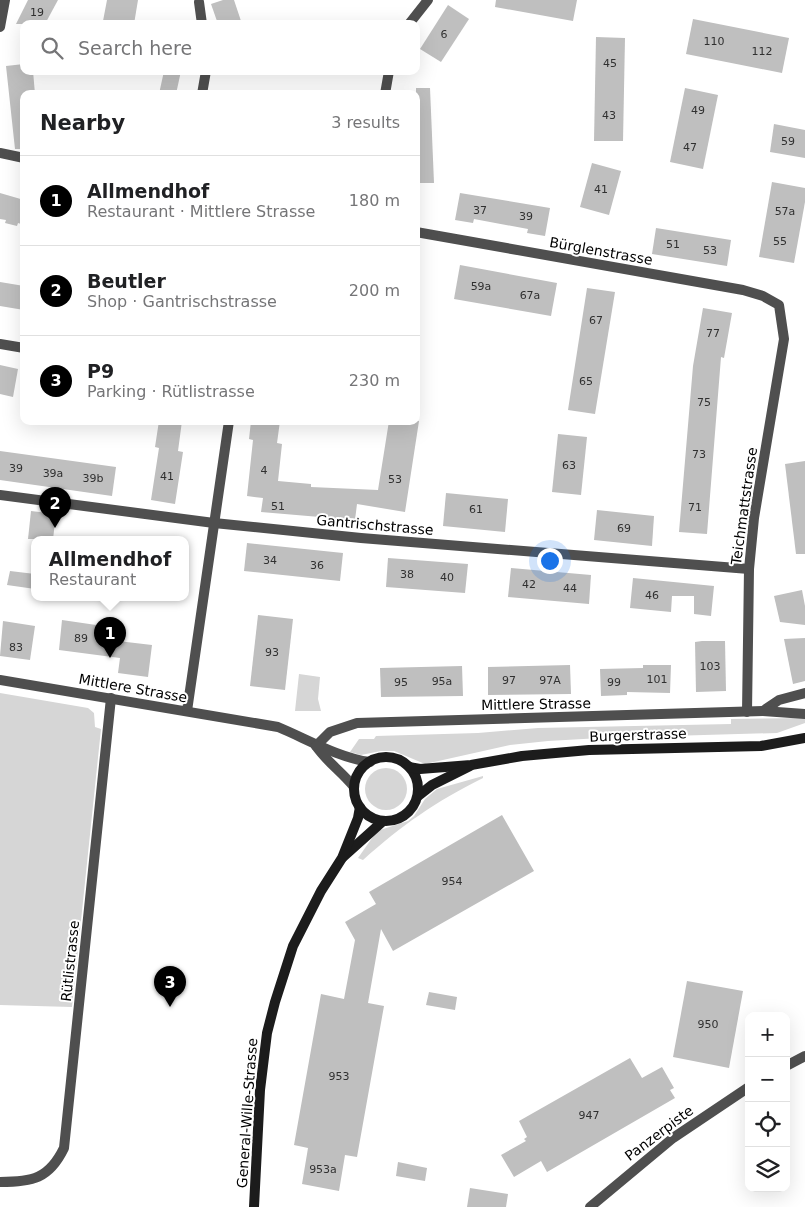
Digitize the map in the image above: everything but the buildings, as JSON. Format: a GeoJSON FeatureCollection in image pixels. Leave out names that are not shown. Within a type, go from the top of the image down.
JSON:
{"type":"FeatureCollection","features":[{"type":"Feature","properties":{"kind":"main road","name":"Burgerstrasse"},"geometry":{"type":"LineString","coordinates":[[409,767],[420,769],[471,766],[503,758],[607,749],[761,746],[805,738]]}},
{"type":"Feature","properties":{"kind":"main road"},"geometry":{"type":"LineString","coordinates":[[390,757],[409,767],[416,778],[418,796],[414,806],[402,817],[382,822],[369,816],[360,806],[354,787],[357,774],[370,762],[379,758],[390,757]]}},
{"type":"Feature","properties":{"kind":"main road","name":"Burgerstrasse"},"geometry":{"type":"LineString","coordinates":[[418,796],[432,785],[471,766]]}},
{"type":"Feature","properties":{"kind":"main road","name":"General-Wille-Strasse"},"geometry":{"type":"LineString","coordinates":[[254,1207],[260,1098],[271,1017],[293,946],[321,891],[342,858],[358,818],[360,806]]}},
{"type":"Feature","properties":{"kind":"main road","name":"General-Wille-Strasse"},"geometry":{"type":"LineString","coordinates":[[342,858],[382,822]]}},
{"type":"Feature","properties":{"kind":"street"},"geometry":{"type":"LineString","coordinates":[[0,27],[5,0]]}},
{"type":"Feature","properties":{"kind":"street"},"geometry":{"type":"LineString","coordinates":[[412,20],[419,8],[428,0]]}},
{"type":"Feature","properties":{"kind":"street"},"geometry":{"type":"LineString","coordinates":[[199,2],[201,20]]}},
{"type":"Feature","properties":{"kind":"street"},"geometry":{"type":"LineString","coordinates":[[203,90],[205,75]]}},
{"type":"Feature","properties":{"kind":"street"},"geometry":{"type":"LineString","coordinates":[[386,90],[388,75]]}},
{"type":"Feature","properties":{"kind":"street"},"geometry":{"type":"LineString","coordinates":[[0,153],[20,157]]}},
{"type":"Feature","properties":{"kind":"street","name":"Bürglenstrasse"},"geometry":{"type":"LineString","coordinates":[[420,233],[742,290],[763,296],[779,305]]}},
{"type":"Feature","properties":{"kind":"street","name":"Teichmattstrasse"},"geometry":{"type":"LineString","coordinates":[[747,712],[749,568],[756,509],[784,339],[779,305]]}},
{"type":"Feature","properties":{"kind":"street"},"geometry":{"type":"LineString","coordinates":[[0,344],[20,347]]}},
{"type":"Feature","properties":{"kind":"street"},"geometry":{"type":"LineString","coordinates":[[187,712],[228,425]]}},
{"type":"Feature","properties":{"kind":"street","name":"Gantrischstrasse"},"geometry":{"type":"LineString","coordinates":[[0,495],[214,523],[361,538],[749,568]]}},
{"type":"Feature","properties":{"kind":"street","name":"Mittlere Strasse"},"geometry":{"type":"LineString","coordinates":[[0,680],[278,727],[316,746],[335,750],[353,759],[370,762]]}},
{"type":"Feature","properties":{"kind":"street"},"geometry":{"type":"LineString","coordinates":[[763,712],[779,700],[805,693]]}},
{"type":"Feature","properties":{"kind":"street","name":"Rütlistrasse"},"geometry":{"type":"LineString","coordinates":[[0,1182],[20,1182],[36,1178],[49,1171],[58,1160],[64,1148],[112,698]]}},
{"type":"Feature","properties":{"kind":"street","name":"Mittlere Strasse"},"geometry":{"type":"LineString","coordinates":[[316,746],[330,732],[356,723],[747,712],[805,714]]}},
{"type":"Feature","properties":{"kind":"street","name":"Mittlere Strasse"},"geometry":{"type":"LineString","coordinates":[[316,746],[327,762],[345,776],[354,787]]}},
{"type":"Feature","properties":{"kind":"street"},"geometry":{"type":"LineString","coordinates":[[790,1064],[805,1056]]}},
{"type":"Feature","properties":{"kind":"street","name":"Panzerpiste"},"geometry":{"type":"LineString","coordinates":[[590,1207],[673,1138],[745,1090]]}},
{"type":"Feature","properties":{"kind":"shaded area"},"geometry":{"type":"Polygon","coordinates":[[[299,674],[320,677],[318,699],[321,711],[295,711],[299,674]]]}},
{"type":"Feature","properties":{"kind":"shaded area"},"geometry":{"type":"Polygon","coordinates":[[[0,693],[88,708],[94,713],[95,727],[101,729],[72,1007],[0,1005],[0,693]]]}},
{"type":"Feature","properties":{"kind":"shaded area"},"geometry":{"type":"Polygon","coordinates":[[[805,718],[805,723],[777,733],[548,741],[510,745],[425,764],[394,751],[381,751],[361,755],[350,752],[359,739],[374,739],[376,736],[478,733],[538,728],[731,724],[731,719],[805,718]]]}},
{"type":"Feature","properties":{"kind":"shaded area"},"geometry":{"type":"Polygon","coordinates":[[[386,768],[401,774],[407,789],[401,804],[386,810],[371,804],[365,789],[371,774],[386,768]]]}},
{"type":"Feature","properties":{"kind":"shaded area"},"geometry":{"type":"Polygon","coordinates":[[[483,776],[483,778],[449,796],[420,815],[363,860],[358,858],[377,831],[408,821],[414,816],[425,799],[437,789],[483,776]]]}},
{"type":"Feature","properties":{"kind":"place","name":"Beutler"},"geometry":{"type":"Point","coordinates":[55,528]}},
{"type":"Feature","properties":{"kind":"place","name":"Allmendhof"},"geometry":{"type":"Point","coordinates":[110,658]}},
{"type":"Feature","properties":{"kind":"place","name":"P9"},"geometry":{"type":"Point","coordinates":[170,1007]}}]}
